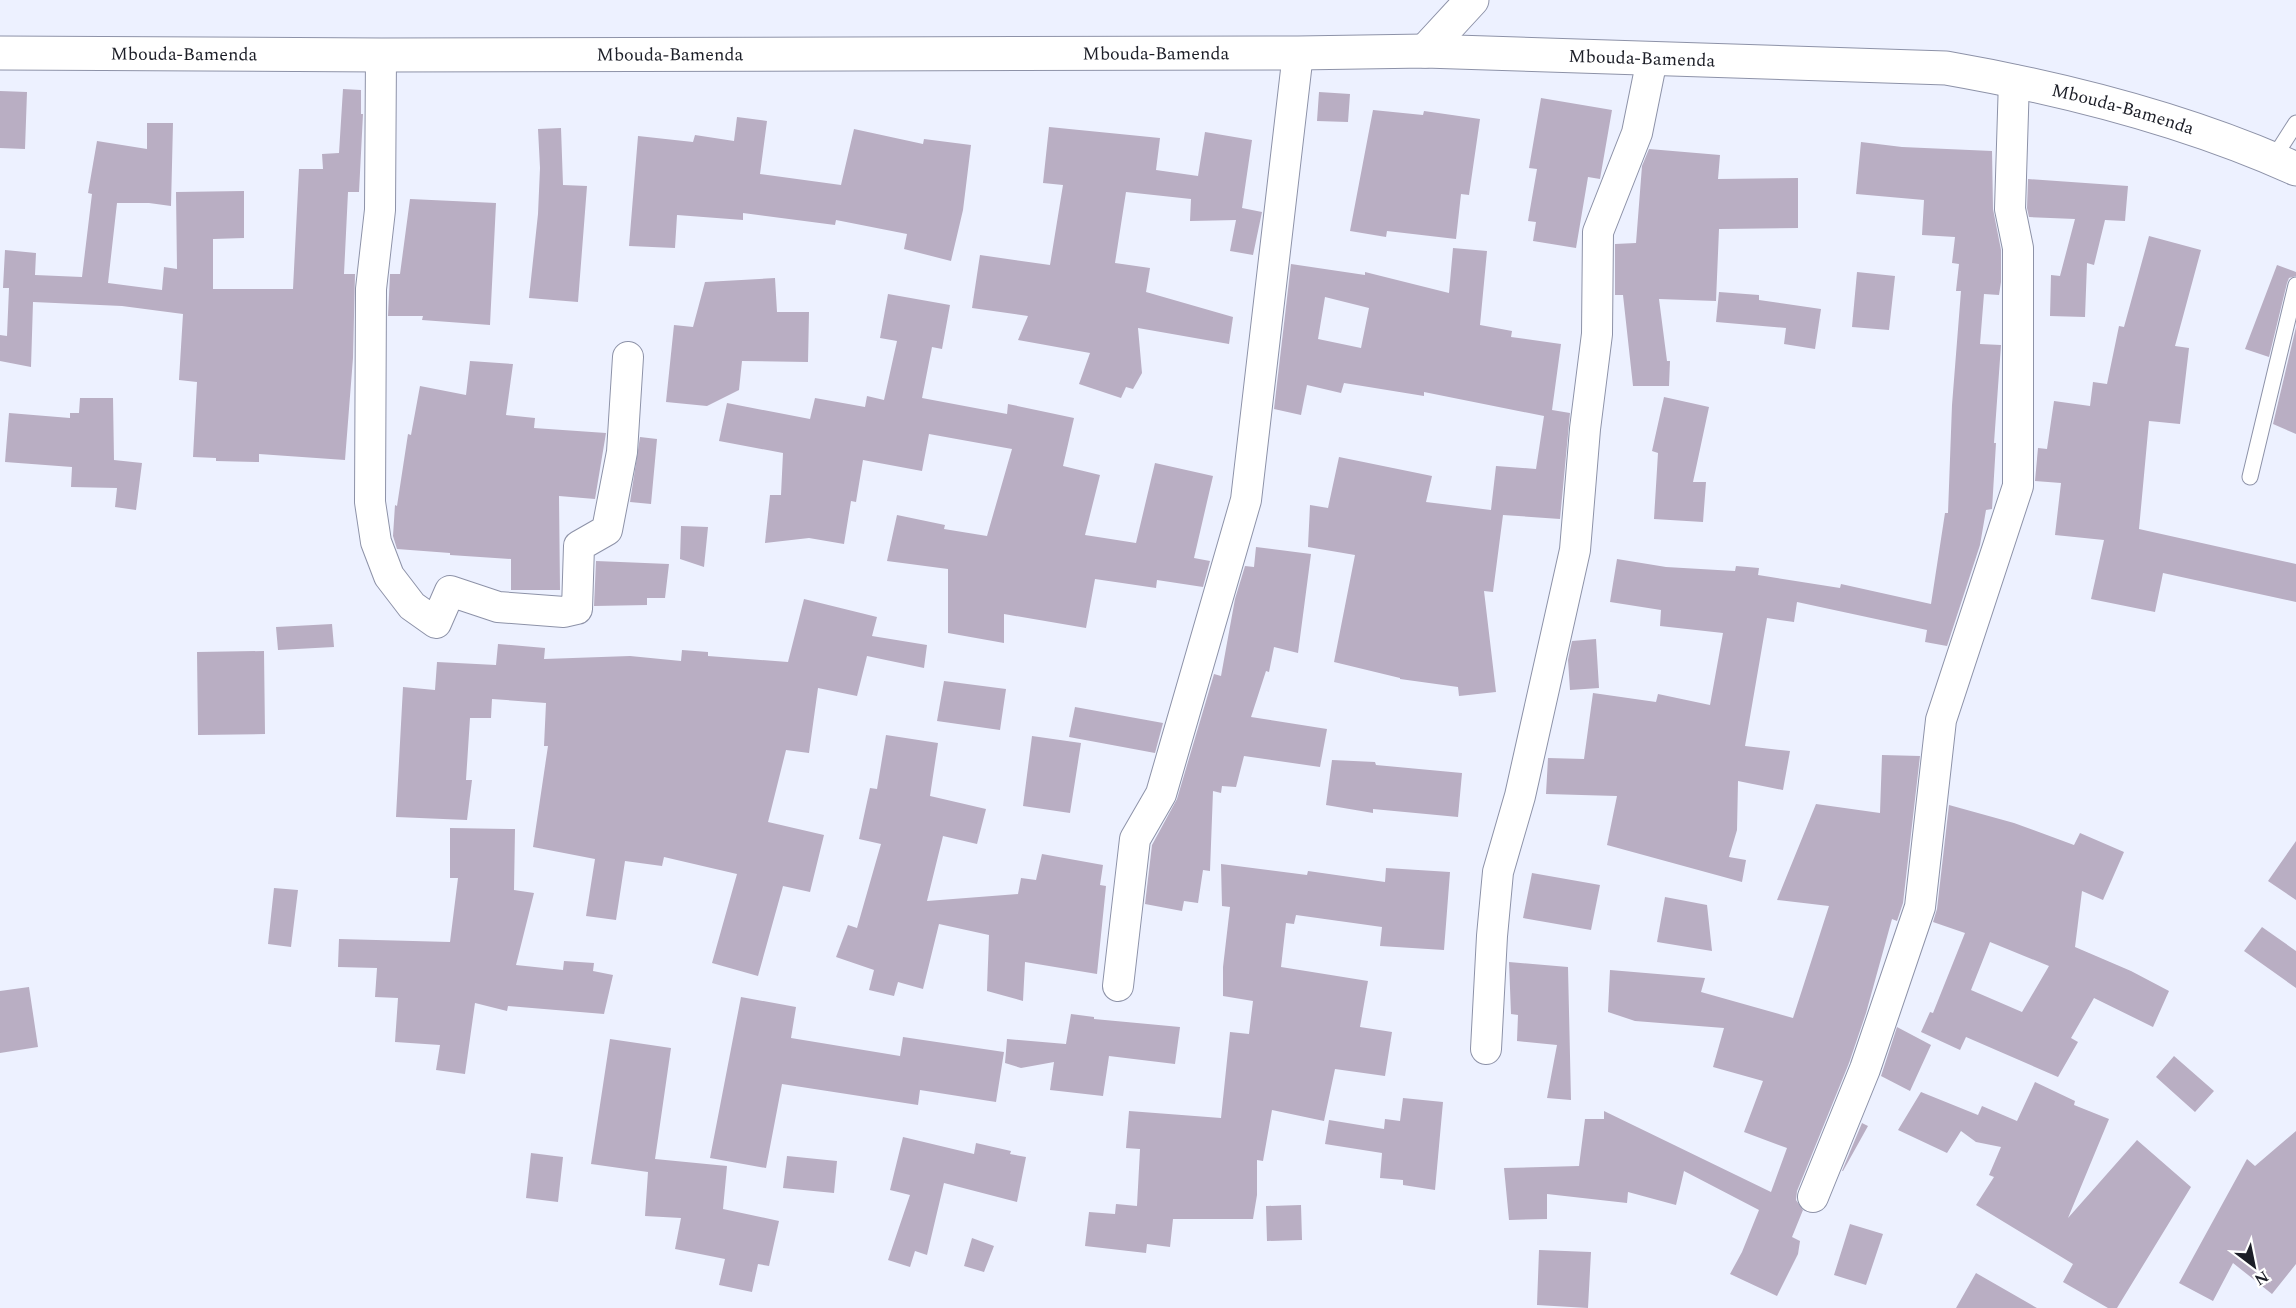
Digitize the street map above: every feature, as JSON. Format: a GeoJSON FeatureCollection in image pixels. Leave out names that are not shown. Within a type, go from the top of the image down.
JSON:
{"type":"FeatureCollection","features":[{"type":"Feature","properties":{"kind":"main road"},"geometry":{"type":"LineString","coordinates":[[1425,51],[1456,6]]}},
{"type":"Feature","properties":{"kind":"main road","name":"Mbouda-Bamenda"},"geometry":{"type":"LineString","coordinates":[[0,53],[381,55],[1425,51],[1946,68],[2014,80],[2149,113],[2284,164]]}},
{"type":"Feature","properties":{"kind":"street"},"geometry":{"type":"LineString","coordinates":[[1118,986],[1135,839],[1161,794],[1246,500],[1298,53]]}},
{"type":"Feature","properties":{"kind":"street"},"geometry":{"type":"LineString","coordinates":[[381,55],[380,210],[371,289],[370,502],[376,542],[389,576],[412,606],[435,623],[450,591],[498,607],[564,612],[577,609],[579,546],[607,530],[622,452],[627,357]]}},
{"type":"Feature","properties":{"kind":"street"},"geometry":{"type":"LineString","coordinates":[[1486,1048],[1498,872],[1520,796],[1575,550],[1585,429],[1597,334],[1598,232],[1636,133],[1652,59]]}},
{"type":"Feature","properties":{"kind":"street"},"geometry":{"type":"LineString","coordinates":[[1813,1197],[1864,1069],[1920,907],[1941,720],[2018,486],[2018,248],[2010,209],[2014,80]]}},
{"type":"Feature","properties":{"kind":"lane"},"geometry":{"type":"LineString","coordinates":[[2284,164],[2296,123]]}},
{"type":"Feature","properties":{"kind":"lane"},"geometry":{"type":"LineString","coordinates":[[2250,477],[2296,285]]}},
{"type":"Feature","properties":{"kind":"building"},"geometry":{"type":"Polygon","coordinates":[[[343,89],[361,90],[361,114],[363,114],[359,192],[348,192],[344,274],[355,274],[353,358],[345,460],[259,454],[259,462],[216,461],[216,458],[193,457],[197,382],[179,380],[183,314],[122,306],[33,302],[31,367],[0,361],[0,335],[7,336],[9,288],[3,288],[5,250],[36,253],[35,275],[82,277],[92,194],[88,193],[97,141],[147,149],[147,123],[173,123],[171,206],[117,203],[108,283],[162,290],[164,267],[177,269],[176,192],[244,191],[244,238],[213,239],[213,289],[293,289],[299,169],[323,169],[322,154],[339,153],[343,89]]]}},
{"type":"Feature","properties":{"kind":"building"},"geometry":{"type":"Polygon","coordinates":[[[0,91],[27,92],[25,149],[0,148],[0,91]]]}},
{"type":"Feature","properties":{"kind":"building"},"geometry":{"type":"Polygon","coordinates":[[[1319,92],[1350,94],[1348,122],[1317,121],[1319,92]]]}},
{"type":"Feature","properties":{"kind":"building"},"geometry":{"type":"Polygon","coordinates":[[[1541,98],[1612,110],[1600,179],[1588,177],[1576,248],[1533,241],[1536,222],[1528,221],[1537,169],[1529,168],[1541,98]]]}},
{"type":"Feature","properties":{"kind":"building"},"geometry":{"type":"Polygon","coordinates":[[[1373,110],[1423,115],[1424,111],[1480,119],[1469,195],[1461,194],[1456,239],[1387,231],[1386,237],[1350,231],[1373,110]]]}},
{"type":"Feature","properties":{"kind":"building"},"geometry":{"type":"Polygon","coordinates":[[[737,117],[767,121],[760,174],[841,185],[854,129],[923,144],[924,139],[971,145],[963,210],[951,261],[904,249],[907,234],[836,220],[835,225],[743,213],[743,220],[677,215],[675,248],[629,246],[638,136],[693,142],[695,135],[734,141],[737,117]]]}},
{"type":"Feature","properties":{"kind":"building"},"geometry":{"type":"Polygon","coordinates":[[[1049,127],[1160,138],[1156,170],[1198,176],[1205,132],[1252,140],[1242,208],[1262,212],[1253,255],[1230,251],[1236,220],[1190,221],[1191,199],[1126,192],[1115,263],[1150,268],[1146,292],[1233,317],[1229,344],[1138,328],[1142,373],[1133,389],[1126,387],[1121,398],[1079,384],[1090,353],[1018,340],[1028,316],[972,308],[980,255],[1050,265],[1063,185],[1043,183],[1049,127]]]}},
{"type":"Feature","properties":{"kind":"building"},"geometry":{"type":"Polygon","coordinates":[[[561,128],[563,185],[587,186],[578,302],[529,298],[538,214],[540,168],[538,129],[561,128]]]}},
{"type":"Feature","properties":{"kind":"building"},"geometry":{"type":"Polygon","coordinates":[[[1861,142],[1902,147],[1992,151],[1993,209],[2001,250],[2001,282],[1999,295],[1984,294],[1980,344],[2001,345],[1992,509],[1986,510],[1980,545],[1947,646],[1925,642],[1927,630],[1797,602],[1794,622],[1767,618],[1745,746],[1790,751],[1783,790],[1738,781],[1737,830],[1729,857],[1746,860],[1742,882],[1607,845],[1617,796],[1546,794],[1548,758],[1584,759],[1593,693],[1656,702],[1658,694],[1710,705],[1723,633],[1660,626],[1661,610],[1610,602],[1617,559],[1666,567],[1735,571],[1736,566],[1759,568],[1758,575],[1840,588],[1841,584],[1931,604],[1945,513],[1948,513],[1952,405],[1961,291],[1956,291],[1959,264],[1952,263],[1955,237],[1922,235],[1924,200],[1856,194],[1861,142]]]}},
{"type":"Feature","properties":{"kind":"building"},"geometry":{"type":"Polygon","coordinates":[[[1649,149],[1720,155],[1718,179],[1798,178],[1798,228],[1719,229],[1716,301],[1659,299],[1667,361],[1670,361],[1669,386],[1633,386],[1623,295],[1615,295],[1615,244],[1636,243],[1642,166],[1649,149]]]}},
{"type":"Feature","properties":{"kind":"building"},"geometry":{"type":"Polygon","coordinates":[[[2028,179],[2128,186],[2125,221],[2105,220],[2094,265],[2087,263],[2085,317],[2050,316],[2051,275],[2060,276],[2075,219],[2029,217],[2028,179]]]}},
{"type":"Feature","properties":{"kind":"building"},"geometry":{"type":"Polygon","coordinates":[[[410,199],[496,203],[490,325],[422,320],[423,316],[388,316],[390,274],[400,274],[410,199]]]}},
{"type":"Feature","properties":{"kind":"building"},"geometry":{"type":"Polygon","coordinates":[[[2149,236],[2201,250],[2175,346],[2189,348],[2180,424],[2149,421],[2139,529],[2296,564],[2296,602],[2163,573],[2155,612],[2091,599],[2104,540],[2055,535],[2061,483],[2035,481],[2038,448],[2047,449],[2054,401],[2090,406],[2093,382],[2107,384],[2119,326],[2124,327],[2149,236]]]}},
{"type":"Feature","properties":{"kind":"building"},"geometry":{"type":"Polygon","coordinates":[[[1453,248],[1487,251],[1480,325],[1512,331],[1511,337],[1561,344],[1552,410],[1570,413],[1560,519],[1503,515],[1493,592],[1484,591],[1496,692],[1459,696],[1458,687],[1400,679],[1334,662],[1355,555],[1308,547],[1310,505],[1328,508],[1339,457],[1432,476],[1426,502],[1491,510],[1496,466],[1536,469],[1544,416],[1424,392],[1424,396],[1344,383],[1341,393],[1307,385],[1301,415],[1274,409],[1291,264],[1365,275],[1365,272],[1449,293],[1453,248]],[[1325,297],[1318,339],[1361,348],[1369,308],[1325,297]]]}},
{"type":"Feature","properties":{"kind":"building"},"geometry":{"type":"Polygon","coordinates":[[[2277,265],[2296,272],[2296,276],[2289,278],[2287,283],[2269,357],[2245,349],[2277,265]]]}},
{"type":"Feature","properties":{"kind":"building"},"geometry":{"type":"Polygon","coordinates":[[[1857,272],[1895,276],[1889,330],[1852,327],[1857,272]]]}},
{"type":"Feature","properties":{"kind":"building"},"geometry":{"type":"Polygon","coordinates":[[[775,278],[777,312],[809,312],[808,362],[742,361],[739,390],[707,406],[666,402],[674,325],[693,327],[705,282],[775,278]]]}},
{"type":"Feature","properties":{"kind":"building"},"geometry":{"type":"Polygon","coordinates":[[[1719,292],[1759,295],[1759,300],[1821,309],[1815,349],[1784,344],[1786,328],[1716,322],[1719,292]]]}},
{"type":"Feature","properties":{"kind":"building"},"geometry":{"type":"Polygon","coordinates":[[[888,294],[950,305],[942,349],[932,347],[922,398],[1007,414],[1008,404],[1074,418],[1063,466],[1100,475],[1085,535],[1136,543],[1155,463],[1213,476],[1194,558],[1210,561],[1203,587],[1157,580],[1156,588],[1095,579],[1086,628],[1004,614],[1004,643],[948,633],[948,569],[887,561],[897,515],[945,525],[944,529],[987,536],[1012,449],[929,434],[922,471],[863,460],[856,502],[851,501],[844,544],[809,538],[765,543],[770,495],[781,495],[783,453],[719,441],[727,403],[810,419],[815,398],[865,407],[867,396],[884,400],[897,341],[880,338],[888,294]]]}},
{"type":"Feature","properties":{"kind":"building"},"geometry":{"type":"Polygon","coordinates":[[[2296,327],[2296,434],[2273,424],[2296,327]]]}},
{"type":"Feature","properties":{"kind":"building"},"geometry":{"type":"Polygon","coordinates":[[[470,361],[513,364],[506,415],[535,418],[534,428],[606,433],[595,499],[559,496],[560,590],[511,590],[511,559],[397,549],[393,536],[395,505],[397,506],[408,434],[411,435],[420,386],[466,395],[470,361]]]}},
{"type":"Feature","properties":{"kind":"building"},"geometry":{"type":"Polygon","coordinates":[[[1664,397],[1709,407],[1693,482],[1706,482],[1703,522],[1654,519],[1658,453],[1652,451],[1664,397]]]}},
{"type":"Feature","properties":{"kind":"building"},"geometry":{"type":"Polygon","coordinates":[[[80,398],[113,398],[114,460],[142,463],[136,510],[115,507],[117,488],[71,487],[72,467],[5,462],[9,413],[70,418],[70,413],[79,413],[80,398]]]}},
{"type":"Feature","properties":{"kind":"building"},"geometry":{"type":"Polygon","coordinates":[[[640,437],[657,439],[651,504],[630,502],[640,437]]]}},
{"type":"Feature","properties":{"kind":"building"},"geometry":{"type":"Polygon","coordinates":[[[681,526],[708,527],[704,567],[680,559],[681,526]]]}},
{"type":"Feature","properties":{"kind":"building"},"geometry":{"type":"Polygon","coordinates":[[[1256,547],[1311,554],[1298,653],[1274,647],[1269,672],[1266,671],[1251,717],[1327,729],[1320,767],[1244,756],[1236,787],[1222,786],[1221,793],[1213,791],[1210,871],[1203,870],[1198,903],[1184,901],[1182,911],[1145,904],[1152,845],[1177,799],[1214,674],[1221,676],[1235,599],[1245,566],[1254,567],[1256,547]]]}},
{"type":"Feature","properties":{"kind":"building"},"geometry":{"type":"Polygon","coordinates":[[[596,561],[669,564],[665,598],[647,598],[647,605],[594,606],[596,561]]]}},
{"type":"Feature","properties":{"kind":"building"},"geometry":{"type":"Polygon","coordinates":[[[804,599],[877,617],[872,636],[927,645],[924,668],[867,656],[857,696],[818,688],[809,753],[786,750],[768,822],[824,835],[810,892],[783,886],[758,976],[712,963],[737,874],[664,857],[662,866],[625,861],[616,920],[586,916],[595,859],[533,847],[548,746],[544,746],[546,703],[492,699],[491,718],[470,718],[466,780],[472,780],[467,820],[396,817],[403,687],[435,690],[437,662],[496,665],[498,644],[545,648],[544,659],[630,656],[681,661],[682,650],[708,652],[708,656],[788,662],[804,599]]]}},
{"type":"Feature","properties":{"kind":"building"},"geometry":{"type":"Polygon","coordinates":[[[332,624],[334,647],[278,650],[276,627],[332,624]]]}},
{"type":"Feature","properties":{"kind":"building"},"geometry":{"type":"Polygon","coordinates":[[[1596,639],[1599,688],[1570,690],[1568,660],[1572,641],[1596,639]]]}},
{"type":"Feature","properties":{"kind":"building"},"geometry":{"type":"Polygon","coordinates":[[[264,651],[265,734],[198,735],[197,652],[264,651]]]}},
{"type":"Feature","properties":{"kind":"building"},"geometry":{"type":"Polygon","coordinates":[[[944,681],[1006,689],[1000,730],[937,721],[944,681]]]}},
{"type":"Feature","properties":{"kind":"building"},"geometry":{"type":"Polygon","coordinates":[[[1075,707],[1163,723],[1155,753],[1069,737],[1075,707]]]}},
{"type":"Feature","properties":{"kind":"building"},"geometry":{"type":"Polygon","coordinates":[[[886,735],[938,743],[930,796],[986,809],[977,844],[943,836],[927,901],[1018,894],[1021,878],[1036,880],[1042,854],[1103,865],[1100,885],[1106,886],[1097,974],[1025,962],[1023,1001],[987,991],[989,935],[939,924],[923,989],[898,982],[894,996],[869,990],[874,970],[836,957],[848,925],[857,928],[881,844],[859,839],[870,788],[877,789],[886,735]]]}},
{"type":"Feature","properties":{"kind":"building"},"geometry":{"type":"Polygon","coordinates":[[[1032,736],[1081,743],[1070,813],[1023,806],[1032,736]]]}},
{"type":"Feature","properties":{"kind":"building"},"geometry":{"type":"Polygon","coordinates":[[[1882,755],[1920,756],[1903,903],[1897,921],[1892,919],[1866,1013],[1849,1063],[1797,1191],[1796,1200],[1803,1210],[1792,1237],[1800,1241],[1798,1254],[1777,1296],[1730,1274],[1742,1252],[1759,1210],[1684,1171],[1676,1205],[1628,1192],[1627,1203],[1547,1194],[1547,1219],[1509,1220],[1504,1168],[1579,1166],[1585,1119],[1604,1119],[1604,1111],[1771,1192],[1787,1148],[1744,1132],[1763,1081],[1713,1067],[1724,1028],[1635,1021],[1608,1012],[1610,970],[1705,978],[1701,992],[1793,1018],[1829,906],[1777,900],[1816,804],[1880,813],[1882,755]]]}},
{"type":"Feature","properties":{"kind":"building"},"geometry":{"type":"Polygon","coordinates":[[[1332,760],[1375,762],[1376,765],[1462,773],[1458,817],[1373,809],[1373,813],[1326,805],[1332,760]]]}},
{"type":"Feature","properties":{"kind":"building"},"geometry":{"type":"Polygon","coordinates":[[[1949,805],[2014,823],[2074,845],[2080,833],[2124,852],[2103,900],[2082,891],[2075,947],[2131,971],[2169,991],[2153,1027],[2094,998],[2071,1038],[2078,1042],[2058,1077],[1966,1037],[1960,1050],[1921,1032],[1930,1012],[1933,1013],[1965,933],[1933,922],[1937,909],[1949,805]],[[1990,942],[1971,990],[2022,1012],[2049,966],[1990,942]]]}},
{"type":"Feature","properties":{"kind":"building"},"geometry":{"type":"Polygon","coordinates":[[[450,828],[515,829],[514,890],[534,893],[516,965],[563,970],[564,961],[594,963],[593,971],[613,975],[604,1014],[508,1006],[507,1011],[475,1003],[465,1074],[436,1070],[440,1045],[395,1042],[398,998],[375,997],[377,968],[338,967],[339,939],[450,942],[458,878],[450,878],[450,828]]]}},
{"type":"Feature","properties":{"kind":"building"},"geometry":{"type":"Polygon","coordinates":[[[2296,841],[2296,900],[2268,881],[2296,841]]]}},
{"type":"Feature","properties":{"kind":"building"},"geometry":{"type":"Polygon","coordinates":[[[1221,864],[1307,875],[1308,871],[1385,882],[1386,868],[1450,872],[1444,950],[1380,946],[1382,927],[1296,915],[1294,924],[1286,923],[1281,967],[1368,981],[1360,1027],[1392,1032],[1385,1076],[1335,1069],[1324,1121],[1272,1110],[1263,1161],[1257,1160],[1257,1195],[1253,1219],[1173,1219],[1170,1247],[1147,1244],[1146,1253],[1085,1246],[1089,1212],[1115,1214],[1116,1204],[1137,1206],[1140,1149],[1126,1148],[1129,1111],[1221,1118],[1230,1032],[1249,1034],[1253,1001],[1223,996],[1223,967],[1230,907],[1222,906],[1221,864]]]}},
{"type":"Feature","properties":{"kind":"building"},"geometry":{"type":"Polygon","coordinates":[[[1532,873],[1600,885],[1591,930],[1523,918],[1532,873]]]}},
{"type":"Feature","properties":{"kind":"building"},"geometry":{"type":"Polygon","coordinates":[[[274,888],[298,890],[291,947],[268,944],[274,888]]]}},
{"type":"Feature","properties":{"kind":"building"},"geometry":{"type":"Polygon","coordinates":[[[1665,897],[1707,905],[1712,951],[1657,942],[1665,897]]]}},
{"type":"Feature","properties":{"kind":"building"},"geometry":{"type":"Polygon","coordinates":[[[2262,927],[2296,951],[2296,988],[2244,951],[2262,927]]]}},
{"type":"Feature","properties":{"kind":"building"},"geometry":{"type":"Polygon","coordinates":[[[1509,962],[1568,967],[1571,1100],[1547,1098],[1557,1045],[1517,1041],[1518,1015],[1511,1014],[1509,962]]]}},
{"type":"Feature","properties":{"kind":"building"},"geometry":{"type":"Polygon","coordinates":[[[29,987],[38,1047],[0,1053],[0,991],[29,987]]]}},
{"type":"Feature","properties":{"kind":"building"},"geometry":{"type":"Polygon","coordinates":[[[741,997],[796,1007],[791,1038],[900,1056],[903,1037],[1004,1052],[996,1102],[920,1090],[918,1105],[782,1084],[766,1168],[710,1158],[741,997]]]}},
{"type":"Feature","properties":{"kind":"building"},"geometry":{"type":"Polygon","coordinates":[[[1071,1014],[1094,1017],[1094,1019],[1180,1027],[1175,1064],[1109,1056],[1103,1096],[1050,1090],[1054,1062],[1021,1068],[1005,1063],[1007,1039],[1066,1044],[1071,1014]]]}},
{"type":"Feature","properties":{"kind":"building"},"geometry":{"type":"Polygon","coordinates":[[[1897,1027],[1931,1045],[1910,1091],[1881,1076],[1897,1027]]]}},
{"type":"Feature","properties":{"kind":"building"},"geometry":{"type":"Polygon","coordinates":[[[610,1039],[671,1048],[655,1159],[727,1166],[723,1209],[779,1221],[769,1266],[758,1264],[752,1292],[719,1285],[725,1259],[675,1249],[681,1218],[645,1216],[648,1172],[591,1164],[610,1039]]]}},
{"type":"Feature","properties":{"kind":"building"},"geometry":{"type":"Polygon","coordinates":[[[2174,1056],[2214,1091],[2195,1112],[2156,1077],[2174,1056]]]}},
{"type":"Feature","properties":{"kind":"building"},"geometry":{"type":"Polygon","coordinates":[[[2035,1082],[2075,1101],[2074,1105],[2109,1119],[2068,1218],[2137,1140],[2191,1187],[2117,1308],[2108,1308],[2063,1282],[2073,1264],[1976,1205],[1994,1177],[1989,1175],[2001,1147],[1976,1142],[1961,1131],[1947,1153],[1898,1130],[1921,1092],[1978,1115],[1982,1106],[2017,1121],[2035,1082]]]}},
{"type":"Feature","properties":{"kind":"building"},"geometry":{"type":"Polygon","coordinates":[[[1403,1098],[1443,1102],[1435,1190],[1403,1185],[1403,1180],[1380,1178],[1382,1153],[1325,1144],[1329,1120],[1384,1129],[1385,1119],[1400,1121],[1403,1098]]]}},
{"type":"Feature","properties":{"kind":"building"},"geometry":{"type":"Polygon","coordinates":[[[1862,1123],[1868,1126],[1842,1171],[1862,1123]]]}},
{"type":"Feature","properties":{"kind":"building"},"geometry":{"type":"Polygon","coordinates":[[[2296,1131],[2296,1264],[2272,1294],[2233,1263],[2213,1301],[2179,1283],[2247,1159],[2255,1166],[2296,1131]]]}},
{"type":"Feature","properties":{"kind":"building"},"geometry":{"type":"Polygon","coordinates":[[[903,1137],[974,1154],[976,1143],[1026,1157],[1017,1202],[944,1183],[927,1255],[915,1251],[910,1267],[888,1260],[910,1195],[890,1190],[903,1137]]]}},
{"type":"Feature","properties":{"kind":"building"},"geometry":{"type":"Polygon","coordinates":[[[531,1153],[563,1157],[558,1202],[526,1198],[531,1153]]]}},
{"type":"Feature","properties":{"kind":"building"},"geometry":{"type":"Polygon","coordinates":[[[787,1156],[837,1161],[834,1193],[783,1188],[787,1156]]]}},
{"type":"Feature","properties":{"kind":"building"},"geometry":{"type":"Polygon","coordinates":[[[1301,1205],[1302,1240],[1267,1241],[1266,1206],[1301,1205]]]}},
{"type":"Feature","properties":{"kind":"building"},"geometry":{"type":"Polygon","coordinates":[[[1850,1224],[1883,1234],[1866,1285],[1834,1275],[1850,1224]]]}},
{"type":"Feature","properties":{"kind":"building"},"geometry":{"type":"Polygon","coordinates":[[[972,1238],[994,1246],[984,1272],[964,1266],[972,1238]]]}},
{"type":"Feature","properties":{"kind":"building"},"geometry":{"type":"Polygon","coordinates":[[[1539,1250],[1591,1252],[1588,1308],[1537,1305],[1539,1250]]]}},
{"type":"Feature","properties":{"kind":"building"},"geometry":{"type":"Polygon","coordinates":[[[1976,1273],[2037,1308],[1956,1308],[1976,1273]]]}}]}
